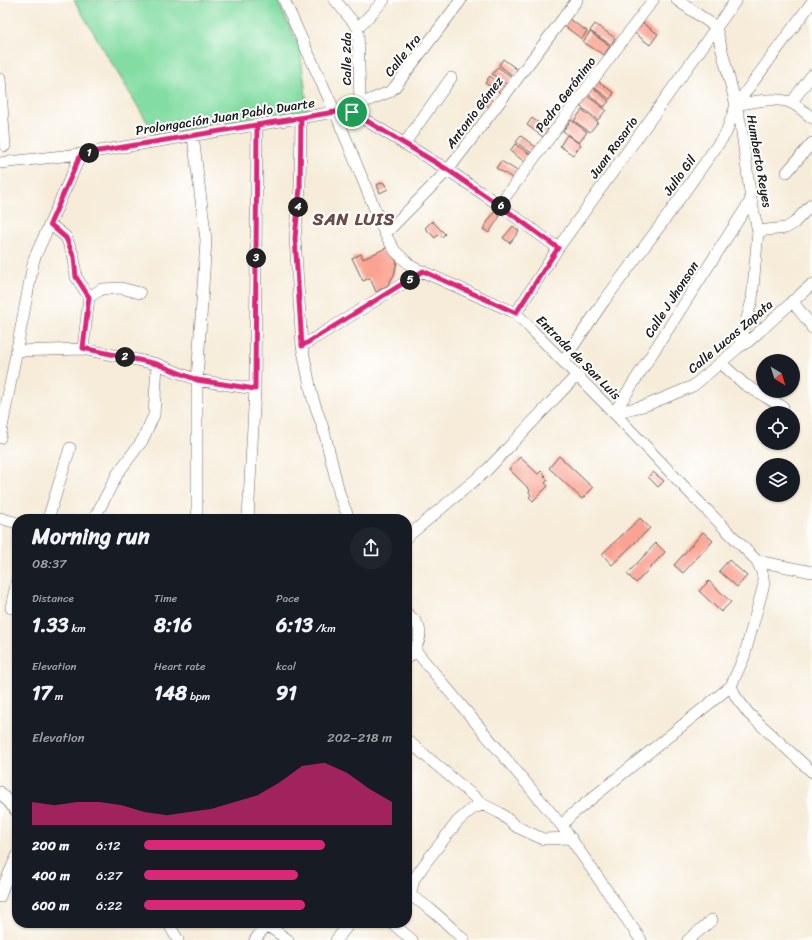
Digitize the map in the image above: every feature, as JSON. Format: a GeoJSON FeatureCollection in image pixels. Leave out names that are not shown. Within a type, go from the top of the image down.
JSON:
{"type":"FeatureCollection","features":[{"type":"Feature","properties":{"kind":"street","name":"Entrada de San Luis"},"geometry":{"type":"LineString","coordinates":[[284,0],[335,112],[385,234],[395,251],[412,266],[516,313],[614,412],[757,561]]}},
{"type":"Feature","properties":{"kind":"street"},"geometry":{"type":"LineString","coordinates":[[335,0],[358,28]]}},
{"type":"Feature","properties":{"kind":"street","name":"Calle 2da"},"geometry":{"type":"LineString","coordinates":[[356,108],[358,28],[384,0]]}},
{"type":"Feature","properties":{"kind":"street","name":"Calle 1ra"},"geometry":{"type":"LineString","coordinates":[[356,108],[389,92],[394,88],[462,0]]}},
{"type":"Feature","properties":{"kind":"street","name":"Antonio Gómez"},"geometry":{"type":"LineString","coordinates":[[385,234],[448,170],[577,0]]}},
{"type":"Feature","properties":{"kind":"street","name":"Pedro Gerónimo"},"geometry":{"type":"LineString","coordinates":[[499,205],[653,0]]}},
{"type":"Feature","properties":{"kind":"street"},"geometry":{"type":"LineString","coordinates":[[677,0],[716,27]]}},
{"type":"Feature","properties":{"kind":"street","name":"Juan Rosario"},"geometry":{"type":"LineString","coordinates":[[516,313],[558,248],[736,0]]}},
{"type":"Feature","properties":{"kind":"street","name":"Julio Gil"},"geometry":{"type":"LineString","coordinates":[[563,361],[604,301],[668,215],[726,133],[736,105],[812,2]]}},
{"type":"Feature","properties":{"kind":"street","name":"Humberto Reyes"},"geometry":{"type":"LineString","coordinates":[[716,27],[741,125],[751,200],[758,231],[752,300],[739,347]]}},
{"type":"Feature","properties":{"kind":"street"},"geometry":{"type":"LineString","coordinates":[[791,103],[812,75]]}},
{"type":"Feature","properties":{"kind":"street"},"geometry":{"type":"LineString","coordinates":[[404,144],[451,78]]}},
{"type":"Feature","properties":{"kind":"street"},"geometry":{"type":"LineString","coordinates":[[0,79],[5,146]]}},
{"type":"Feature","properties":{"kind":"street"},"geometry":{"type":"LineString","coordinates":[[736,105],[777,100],[791,103],[812,118]]}},
{"type":"Feature","properties":{"kind":"street","name":"Prolongación Juan Pablo Duarte"},"geometry":{"type":"LineString","coordinates":[[0,163],[81,154],[356,108]]}},
{"type":"Feature","properties":{"kind":"street"},"geometry":{"type":"LineString","coordinates":[[356,108],[404,144],[448,170],[558,248]]}},
{"type":"Feature","properties":{"kind":"street"},"geometry":{"type":"LineString","coordinates":[[301,118],[300,188],[295,238],[302,346],[312,396],[324,431],[340,496],[347,514]]}},
{"type":"Feature","properties":{"kind":"street"},"geometry":{"type":"LineString","coordinates":[[248,514],[255,389],[257,125]]}},
{"type":"Feature","properties":{"kind":"street"},"geometry":{"type":"LineString","coordinates":[[193,136],[206,240],[197,380],[197,514]]}},
{"type":"Feature","properties":{"kind":"street"},"geometry":{"type":"LineString","coordinates":[[786,172],[812,143]]}},
{"type":"Feature","properties":{"kind":"street"},"geometry":{"type":"LineString","coordinates":[[0,435],[34,259],[81,154]]}},
{"type":"Feature","properties":{"kind":"street","name":"Calle J Jhonson"},"geometry":{"type":"LineString","coordinates":[[614,412],[751,200]]}},
{"type":"Feature","properties":{"kind":"street"},"geometry":{"type":"LineString","coordinates":[[758,231],[786,228],[794,223],[812,204]]}},
{"type":"Feature","properties":{"kind":"street"},"geometry":{"type":"LineString","coordinates":[[50,224],[66,238],[74,257],[76,277],[89,297],[83,348]]}},
{"type":"Feature","properties":{"kind":"street"},"geometry":{"type":"LineString","coordinates":[[302,346],[423,271]]}},
{"type":"Feature","properties":{"kind":"street","name":"Calle Lucas Zapata"},"geometry":{"type":"LineString","coordinates":[[614,412],[647,405],[693,386],[739,347],[749,341],[812,284]]}},
{"type":"Feature","properties":{"kind":"street"},"geometry":{"type":"LineString","coordinates":[[89,297],[102,289],[121,288],[140,293]]}},
{"type":"Feature","properties":{"kind":"street"},"geometry":{"type":"LineString","coordinates":[[792,301],[812,328]]}},
{"type":"Feature","properties":{"kind":"street"},"geometry":{"type":"LineString","coordinates":[[16,350],[83,348],[157,364],[197,380],[255,389]]}},
{"type":"Feature","properties":{"kind":"street"},"geometry":{"type":"LineString","coordinates":[[721,363],[744,384],[781,406]]}},
{"type":"Feature","properties":{"kind":"street"},"geometry":{"type":"LineString","coordinates":[[97,514],[118,473],[142,441],[154,414],[157,364]]}},
{"type":"Feature","properties":{"kind":"street"},"geometry":{"type":"LineString","coordinates":[[412,533],[487,470],[577,375]]}},
{"type":"Feature","properties":{"kind":"street"},"geometry":{"type":"LineString","coordinates":[[50,514],[70,448]]}},
{"type":"Feature","properties":{"kind":"street"},"geometry":{"type":"LineString","coordinates":[[0,518],[12,522]]}},
{"type":"Feature","properties":{"kind":"street"},"geometry":{"type":"LineString","coordinates":[[757,561],[812,572]]}},
{"type":"Feature","properties":{"kind":"street"},"geometry":{"type":"LineString","coordinates":[[562,826],[570,816],[731,686],[744,657],[764,584],[762,572],[757,561]]}},
{"type":"Feature","properties":{"kind":"street"},"geometry":{"type":"LineString","coordinates":[[11,608],[12,603]]}},
{"type":"Feature","properties":{"kind":"street"},"geometry":{"type":"LineString","coordinates":[[412,618],[420,632],[419,640],[412,653]]}},
{"type":"Feature","properties":{"kind":"street"},"geometry":{"type":"LineString","coordinates":[[415,650],[562,826],[641,940]]}},
{"type":"Feature","properties":{"kind":"street"},"geometry":{"type":"LineString","coordinates":[[731,686],[736,697],[749,714],[812,772]]}},
{"type":"Feature","properties":{"kind":"street"},"geometry":{"type":"LineString","coordinates":[[412,744],[484,805],[500,813],[517,827],[542,839],[571,838]]}},
{"type":"Feature","properties":{"kind":"street"},"geometry":{"type":"LineString","coordinates":[[0,792],[12,806]]}},
{"type":"Feature","properties":{"kind":"street"},"geometry":{"type":"LineString","coordinates":[[412,878],[458,821],[473,808],[484,805]]}},
{"type":"Feature","properties":{"kind":"street"},"geometry":{"type":"LineString","coordinates":[[0,897],[12,868]]}},
{"type":"Feature","properties":{"kind":"street"},"geometry":{"type":"LineString","coordinates":[[412,897],[438,915],[464,940]]}},
{"type":"Feature","properties":{"kind":"street"},"geometry":{"type":"LineString","coordinates":[[688,940],[712,920]]}},
{"type":"Feature","properties":{"kind":"street"},"geometry":{"type":"LineString","coordinates":[[171,928],[178,940]]}},
{"type":"Feature","properties":{"kind":"street"},"geometry":{"type":"LineString","coordinates":[[255,940],[265,928]]}},
{"type":"Feature","properties":{"kind":"street"},"geometry":{"type":"LineString","coordinates":[[273,928],[288,940]]}},
{"type":"Feature","properties":{"kind":"street"},"geometry":{"type":"LineString","coordinates":[[336,940],[346,928]]}},
{"type":"Feature","properties":{"kind":"street"},"geometry":{"type":"LineString","coordinates":[[398,928],[412,940]]}},
{"type":"Feature","properties":{"kind":"green space"},"geometry":{"type":"Polygon","coordinates":[[[74,0],[277,0],[300,48],[308,112],[155,135],[74,0]]]}},
{"type":"Feature","properties":{"kind":"building"},"geometry":{"type":"Polygon","coordinates":[[[569,19],[587,31],[582,39],[564,26],[569,19]]]}},
{"type":"Feature","properties":{"kind":"building"},"geometry":{"type":"Polygon","coordinates":[[[640,21],[658,34],[650,45],[632,31],[640,21]]]}},
{"type":"Feature","properties":{"kind":"building"},"geometry":{"type":"Polygon","coordinates":[[[595,24],[615,38],[611,45],[590,31],[595,24]]]}},
{"type":"Feature","properties":{"kind":"building"},"geometry":{"type":"Polygon","coordinates":[[[590,32],[610,46],[604,55],[583,42],[590,32]]]}},
{"type":"Feature","properties":{"kind":"building"},"geometry":{"type":"Polygon","coordinates":[[[503,59],[518,70],[513,76],[499,65],[503,59]]]}},
{"type":"Feature","properties":{"kind":"building"},"geometry":{"type":"Polygon","coordinates":[[[498,67],[513,78],[507,85],[492,74],[498,67]]]}},
{"type":"Feature","properties":{"kind":"building"},"geometry":{"type":"Polygon","coordinates":[[[490,76],[505,87],[500,93],[485,83],[490,76]]]}},
{"type":"Feature","properties":{"kind":"building"},"geometry":{"type":"Polygon","coordinates":[[[597,80],[614,93],[610,99],[592,86],[597,80]]]}},
{"type":"Feature","properties":{"kind":"building"},"geometry":{"type":"Polygon","coordinates":[[[592,87],[609,101],[604,107],[587,93],[592,87]]]}},
{"type":"Feature","properties":{"kind":"building"},"geometry":{"type":"Polygon","coordinates":[[[483,94],[496,103],[492,109],[479,100],[483,94]]]}},
{"type":"Feature","properties":{"kind":"building"},"geometry":{"type":"Polygon","coordinates":[[[586,95],[606,110],[598,120],[578,105],[586,95]]]}},
{"type":"Feature","properties":{"kind":"building"},"geometry":{"type":"Polygon","coordinates":[[[582,110],[598,122],[590,132],[574,121],[582,110]]]}},
{"type":"Feature","properties":{"kind":"building"},"geometry":{"type":"Polygon","coordinates":[[[532,118],[548,130],[543,137],[527,125],[532,118]]]}},
{"type":"Feature","properties":{"kind":"building"},"geometry":{"type":"Polygon","coordinates":[[[571,120],[587,132],[579,143],[563,131],[571,120]]]}},
{"type":"Feature","properties":{"kind":"building"},"geometry":{"type":"Polygon","coordinates":[[[567,135],[581,145],[573,155],[560,146],[567,135]]]}},
{"type":"Feature","properties":{"kind":"building"},"geometry":{"type":"Polygon","coordinates":[[[521,136],[537,148],[533,154],[516,142],[521,136]]]}},
{"type":"Feature","properties":{"kind":"building"},"geometry":{"type":"Polygon","coordinates":[[[515,144],[531,155],[526,163],[510,151],[515,144]]]}},
{"type":"Feature","properties":{"kind":"building"},"geometry":{"type":"Polygon","coordinates":[[[501,161],[519,172],[514,179],[496,168],[501,161]]]}},
{"type":"Feature","properties":{"kind":"building"},"geometry":{"type":"Polygon","coordinates":[[[383,182],[388,189],[380,193],[377,185],[383,182]]]}},
{"type":"Feature","properties":{"kind":"building"},"geometry":{"type":"Polygon","coordinates":[[[494,212],[500,216],[489,233],[483,229],[494,212]]]}},
{"type":"Feature","properties":{"kind":"building"},"geometry":{"type":"Polygon","coordinates":[[[432,221],[445,234],[442,237],[439,234],[435,238],[425,228],[432,221]]]}},
{"type":"Feature","properties":{"kind":"building"},"geometry":{"type":"Polygon","coordinates":[[[513,226],[519,231],[510,243],[503,238],[513,226]]]}},
{"type":"Feature","properties":{"kind":"building"},"geometry":{"type":"Polygon","coordinates":[[[388,247],[397,262],[394,275],[388,285],[376,292],[370,278],[363,281],[352,258],[361,254],[363,259],[388,247]]]}},
{"type":"Feature","properties":{"kind":"building"},"geometry":{"type":"Polygon","coordinates":[[[559,456],[593,488],[582,499],[549,468],[559,456]]]}},
{"type":"Feature","properties":{"kind":"building"},"geometry":{"type":"Polygon","coordinates":[[[520,457],[538,474],[541,471],[546,476],[544,477],[548,480],[545,483],[548,486],[533,501],[529,497],[531,495],[529,492],[530,490],[509,469],[520,457]]]}},
{"type":"Feature","properties":{"kind":"building"},"geometry":{"type":"Polygon","coordinates":[[[653,472],[664,481],[658,487],[648,477],[653,472]]]}},
{"type":"Feature","properties":{"kind":"building"},"geometry":{"type":"Polygon","coordinates":[[[640,518],[650,528],[612,565],[602,554],[640,518]]]}},
{"type":"Feature","properties":{"kind":"building"},"geometry":{"type":"Polygon","coordinates":[[[703,532],[713,541],[683,573],[674,565],[703,532]]]}},
{"type":"Feature","properties":{"kind":"building"},"geometry":{"type":"Polygon","coordinates":[[[656,543],[665,552],[636,583],[627,574],[656,543]]]}},
{"type":"Feature","properties":{"kind":"building"},"geometry":{"type":"Polygon","coordinates":[[[729,560],[747,576],[737,587],[719,571],[729,560]]]}},
{"type":"Feature","properties":{"kind":"building"},"geometry":{"type":"Polygon","coordinates":[[[709,581],[731,602],[721,612],[699,591],[709,581]]]}},
{"type":"Feature","properties":{"kind":"district","name":"SAN LUIS"},"geometry":{"type":"Point","coordinates":[354,219]}},
{"type":"Feature","properties":{"kind":"route"},"geometry":{"type":"LineString","coordinates":[[335,112],[352,112],[448,170],[558,248],[516,313],[423,271],[302,346],[295,238],[300,188],[301,118],[257,125],[255,389],[197,380],[157,364],[83,348],[89,297],[76,277],[74,257],[66,238],[50,224],[81,154],[335,112]]}}]}
